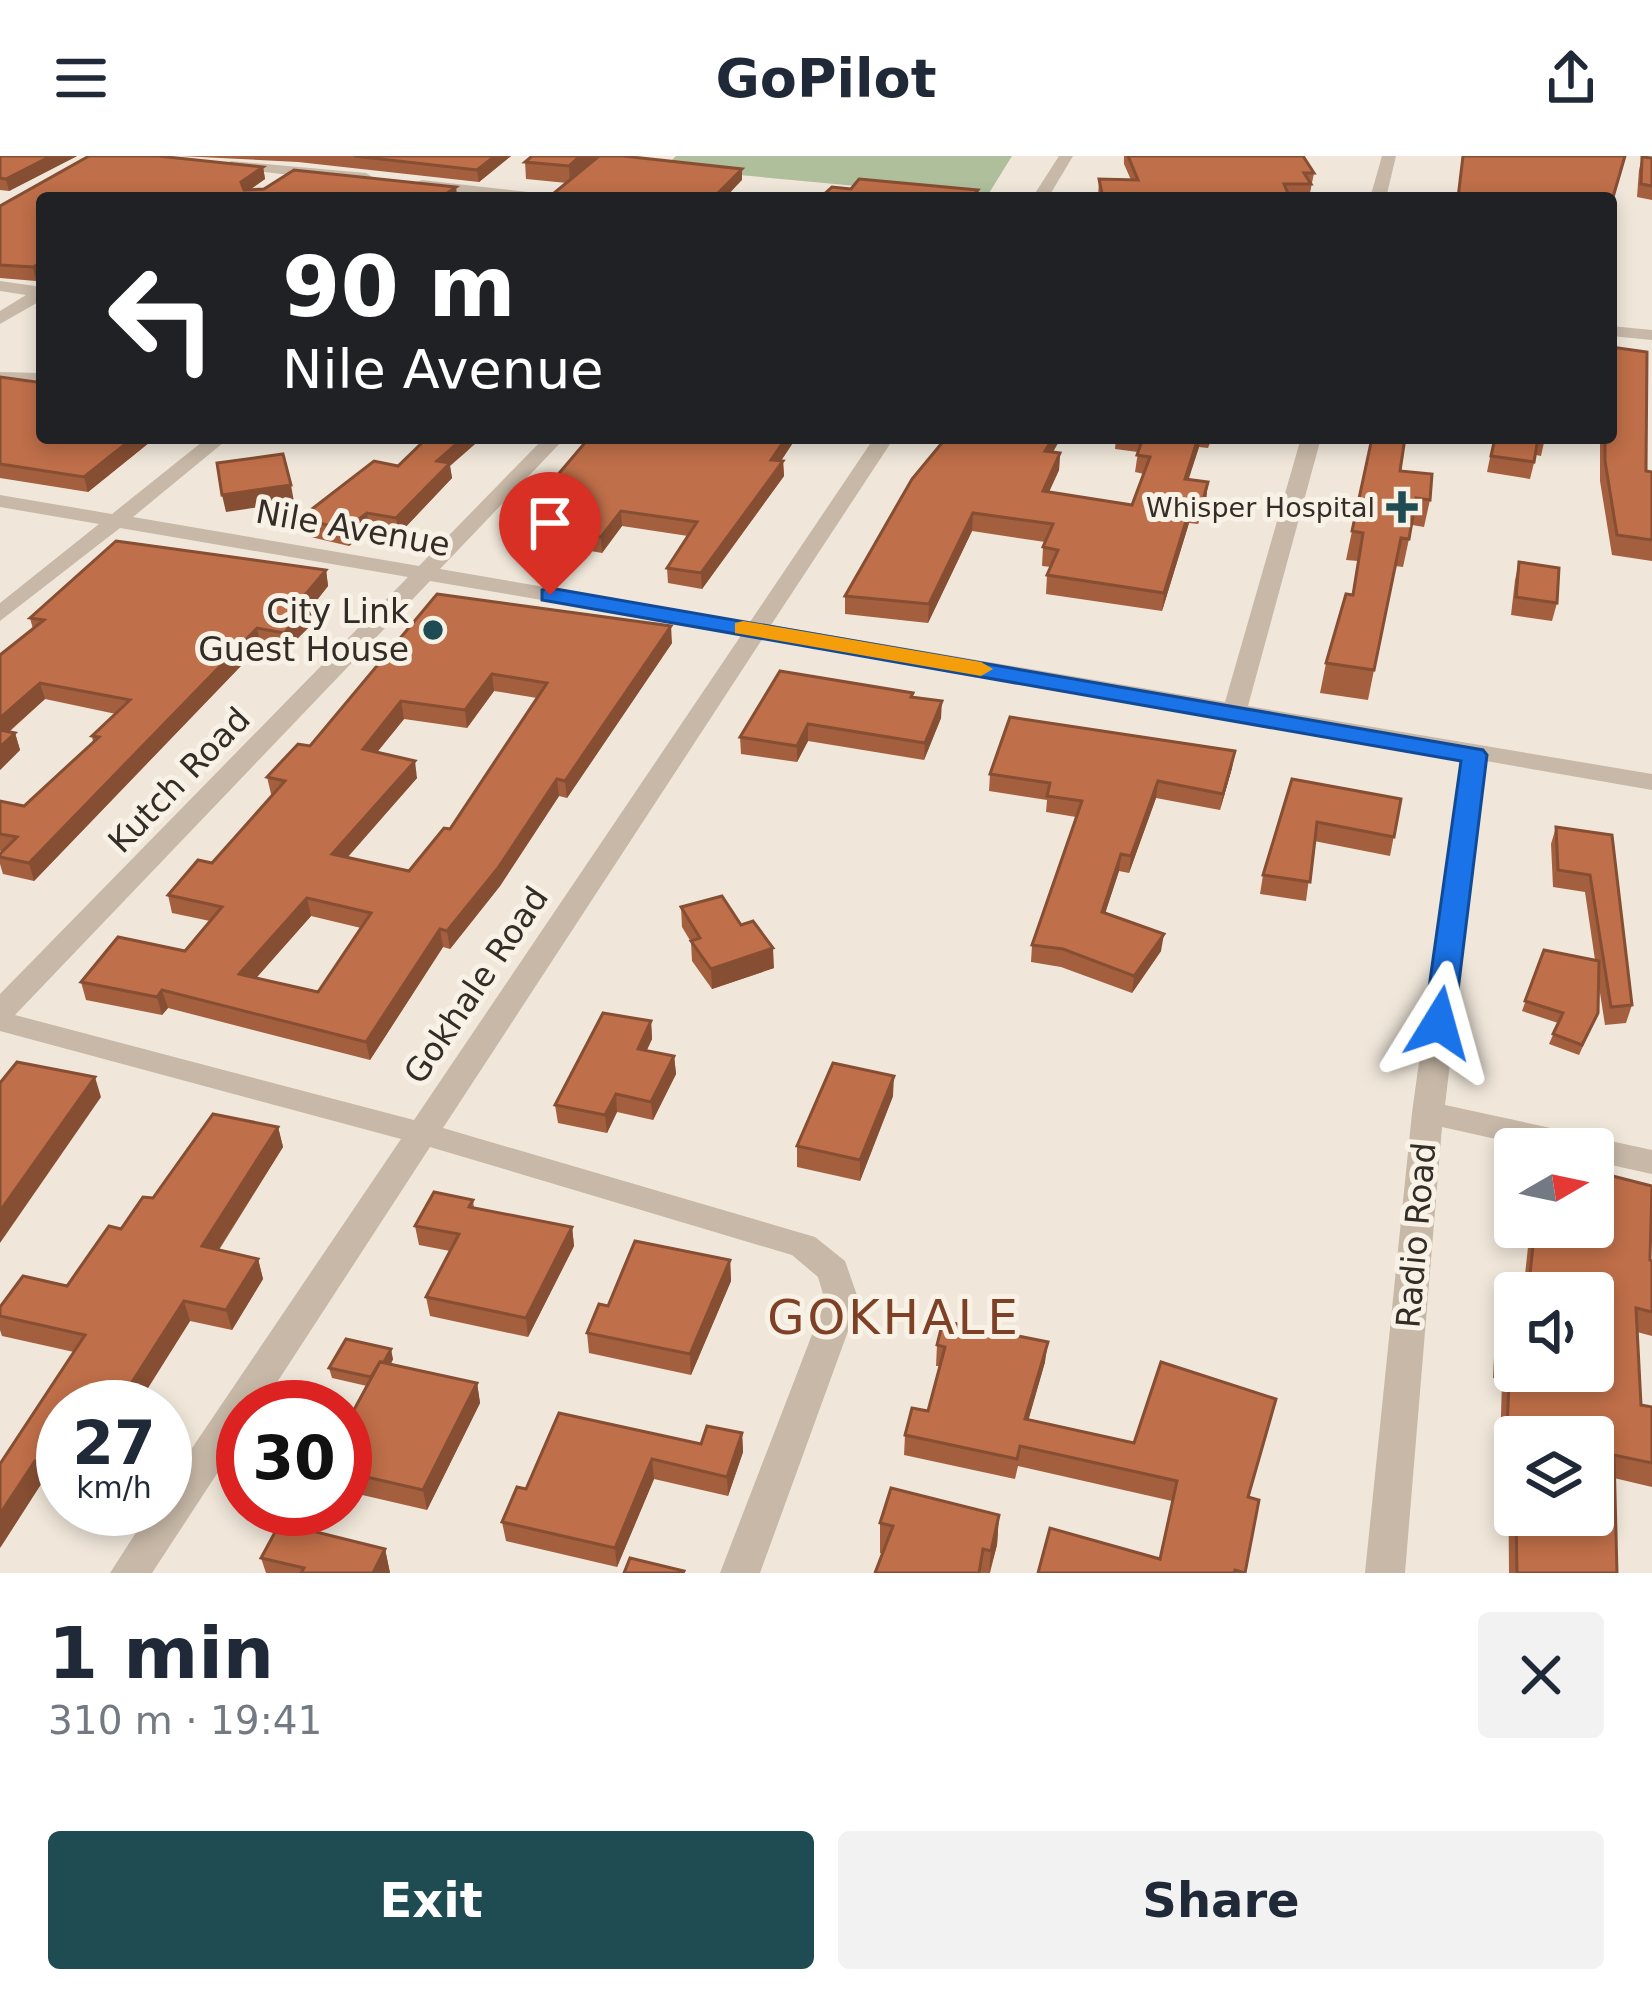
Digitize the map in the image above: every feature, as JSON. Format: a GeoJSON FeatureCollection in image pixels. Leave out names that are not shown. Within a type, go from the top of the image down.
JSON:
{"type":"FeatureCollection","features":[{"type":"Feature","properties":{"kind":"street"},"geometry":{"type":"LineString","coordinates":[[1044,192],[1066,156]]}},
{"type":"Feature","properties":{"kind":"street"},"geometry":{"type":"LineString","coordinates":[[1380,192],[1389,156]]}},
{"type":"Feature","properties":{"kind":"street"},"geometry":{"type":"LineString","coordinates":[[212,163],[388,181]]}},
{"type":"Feature","properties":{"kind":"street"},"geometry":{"type":"LineString","coordinates":[[268,189],[297,170]]}},
{"type":"Feature","properties":{"kind":"street"},"geometry":{"type":"LineString","coordinates":[[410,183],[482,192]]}},
{"type":"Feature","properties":{"kind":"street"},"geometry":{"type":"LineString","coordinates":[[0,286],[36,291]]}},
{"type":"Feature","properties":{"kind":"street"},"geometry":{"type":"LineString","coordinates":[[0,320],[36,296]]}},
{"type":"Feature","properties":{"kind":"street"},"geometry":{"type":"LineString","coordinates":[[1617,332],[1652,335]]}},
{"type":"Feature","properties":{"kind":"street"},"geometry":{"type":"LineString","coordinates":[[0,378],[36,379]]}},
{"type":"Feature","properties":{"kind":"street"},"geometry":{"type":"LineString","coordinates":[[0,614],[211,444]]}},
{"type":"Feature","properties":{"kind":"street","name":"Kutch Road"},"geometry":{"type":"LineString","coordinates":[[0,1017],[550,444]]}},
{"type":"Feature","properties":{"kind":"street","name":"Gokhale Road"},"geometry":{"type":"LineString","coordinates":[[130,1573],[880,444]]}},
{"type":"Feature","properties":{"kind":"street"},"geometry":{"type":"LineString","coordinates":[[1234,713],[1309,444]]}},
{"type":"Feature","properties":{"kind":"street","name":"Nile Avenue"},"geometry":{"type":"LineString","coordinates":[[0,501],[1652,782]]}},
{"type":"Feature","properties":{"kind":"street","name":"Radio Road"},"geometry":{"type":"LineString","coordinates":[[1385,1573],[1428,1113],[1474,755]]}},
{"type":"Feature","properties":{"kind":"street"},"geometry":{"type":"LineString","coordinates":[[0,1017],[421,1133],[803,1246],[833,1270],[842,1301],[740,1573]]}},
{"type":"Feature","properties":{"kind":"street"},"geometry":{"type":"LineString","coordinates":[[1428,1113],[1496,1128]]}},
{"type":"Feature","properties":{"kind":"street"},"geometry":{"type":"LineString","coordinates":[[1614,1154],[1652,1162]]}},
{"type":"Feature","properties":{"kind":"green space"},"geometry":{"type":"Polygon","coordinates":[[[676,156],[1012,156],[990,192],[922,192],[664,168],[676,156]]]}},
{"type":"Feature","properties":{"kind":"building"},"geometry":{"type":"Polygon","coordinates":[[[0,156],[51,156],[6,179],[0,178],[0,156]]]}},
{"type":"Feature","properties":{"kind":"building"},"geometry":{"type":"Polygon","coordinates":[[[89,156],[158,156],[263,167],[241,182],[244,190],[264,189],[294,170],[456,187],[449,192],[36,192],[33,267],[0,265],[0,206],[89,156]]]}},
{"type":"Feature","properties":{"kind":"building"},"geometry":{"type":"Polygon","coordinates":[[[354,156],[495,156],[477,170],[354,156]]]}},
{"type":"Feature","properties":{"kind":"building"},"geometry":{"type":"Polygon","coordinates":[[[532,156],[580,156],[569,166],[525,162],[532,156]]]}},
{"type":"Feature","properties":{"kind":"building"},"geometry":{"type":"Polygon","coordinates":[[[599,156],[742,169],[719,192],[555,192],[599,156]]]}},
{"type":"Feature","properties":{"kind":"building"},"geometry":{"type":"Polygon","coordinates":[[[1128,156],[1303,156],[1314,173],[1304,173],[1311,184],[1284,184],[1287,192],[1102,192],[1099,179],[1138,180],[1128,156]]]}},
{"type":"Feature","properties":{"kind":"building"},"geometry":{"type":"Polygon","coordinates":[[[1463,156],[1625,156],[1614,192],[1459,192],[1463,156]]]}},
{"type":"Feature","properties":{"kind":"building"},"geometry":{"type":"Polygon","coordinates":[[[1642,157],[1652,158],[1652,186],[1641,184],[1642,157]]]}},
{"type":"Feature","properties":{"kind":"building"},"geometry":{"type":"Polygon","coordinates":[[[859,179],[978,190],[827,192],[832,187],[851,189],[859,179]]]}},
{"type":"Feature","properties":{"kind":"building"},"geometry":{"type":"Polygon","coordinates":[[[1617,348],[1647,352],[1646,471],[1652,472],[1652,540],[1617,535],[1605,444],[1617,444],[1617,348]]]}},
{"type":"Feature","properties":{"kind":"building"},"geometry":{"type":"Polygon","coordinates":[[[0,377],[36,382],[36,444],[125,444],[84,477],[0,464],[0,377]]]}},
{"type":"Feature","properties":{"kind":"building"},"geometry":{"type":"Polygon","coordinates":[[[421,444],[456,444],[437,461],[450,463],[396,518],[367,513],[346,529],[299,519],[374,461],[398,466],[421,444]]]}},
{"type":"Feature","properties":{"kind":"building"},"geometry":{"type":"Polygon","coordinates":[[[584,444],[782,444],[771,460],[783,461],[701,573],[667,568],[697,522],[621,511],[601,537],[566,532],[560,539],[510,531],[584,444]]]}},
{"type":"Feature","properties":{"kind":"building"},"geometry":{"type":"Polygon","coordinates":[[[941,444],[1049,444],[1045,451],[1060,453],[1043,491],[1132,505],[1150,457],[1137,455],[1141,444],[1196,444],[1185,479],[1208,482],[1201,507],[1191,505],[1164,593],[1047,575],[1058,550],[1043,547],[1053,524],[973,513],[929,604],[845,596],[912,479],[941,444]]]}},
{"type":"Feature","properties":{"kind":"building"},"geometry":{"type":"Polygon","coordinates":[[[1371,444],[1404,444],[1400,471],[1432,474],[1430,500],[1416,498],[1409,539],[1401,538],[1374,670],[1326,663],[1346,594],[1353,595],[1363,533],[1352,531],[1371,444]]]}},
{"type":"Feature","properties":{"kind":"building"},"geometry":{"type":"Polygon","coordinates":[[[1494,444],[1537,444],[1534,462],[1491,456],[1494,444]]]}},
{"type":"Feature","properties":{"kind":"building"},"geometry":{"type":"Polygon","coordinates":[[[283,454],[291,485],[222,495],[217,463],[283,454]]]}},
{"type":"Feature","properties":{"kind":"building"},"geometry":{"type":"Polygon","coordinates":[[[116,541],[326,570],[300,601],[313,603],[284,633],[257,628],[29,863],[0,857],[17,837],[0,834],[0,801],[24,806],[99,737],[92,736],[130,700],[40,683],[0,718],[0,655],[44,620],[30,618],[116,541]]]}},
{"type":"Feature","properties":{"kind":"building"},"geometry":{"type":"Polygon","coordinates":[[[1519,562],[1559,568],[1557,603],[1516,597],[1519,562]]]}},
{"type":"Feature","properties":{"kind":"building"},"geometry":{"type":"Polygon","coordinates":[[[437,594],[671,626],[565,781],[557,779],[498,868],[447,931],[440,929],[366,1042],[162,990],[157,997],[81,982],[118,937],[185,951],[222,907],[168,895],[198,860],[212,863],[285,781],[267,777],[298,744],[310,746],[437,594]],[[492,674],[465,710],[401,701],[363,749],[415,761],[332,854],[409,871],[444,828],[450,829],[547,683],[492,674]],[[307,898],[239,974],[318,992],[371,913],[307,898]]]}},
{"type":"Feature","properties":{"kind":"building"},"geometry":{"type":"Polygon","coordinates":[[[780,671],[942,701],[925,743],[808,724],[797,746],[740,737],[780,671]]]}},
{"type":"Feature","properties":{"kind":"building"},"geometry":{"type":"Polygon","coordinates":[[[1010,717],[1235,751],[1223,794],[1158,781],[1131,856],[1121,854],[1102,912],[1164,934],[1134,976],[1063,949],[1032,945],[1082,801],[1047,796],[1050,783],[990,774],[1010,717]]]}},
{"type":"Feature","properties":{"kind":"building"},"geometry":{"type":"Polygon","coordinates":[[[0,730],[15,733],[0,747],[0,730]]]}},
{"type":"Feature","properties":{"kind":"building"},"geometry":{"type":"Polygon","coordinates":[[[1292,779],[1401,799],[1394,837],[1317,822],[1310,882],[1263,875],[1292,779]]]}},
{"type":"Feature","properties":{"kind":"building"},"geometry":{"type":"Polygon","coordinates":[[[1556,827],[1612,835],[1632,1005],[1611,1007],[1590,875],[1558,870],[1556,827]]]}},
{"type":"Feature","properties":{"kind":"building"},"geometry":{"type":"Polygon","coordinates":[[[722,896],[741,925],[753,921],[773,948],[711,969],[691,941],[700,938],[681,907],[722,896]]]}},
{"type":"Feature","properties":{"kind":"building"},"geometry":{"type":"Polygon","coordinates":[[[1544,950],[1599,961],[1598,1013],[1582,1045],[1553,1034],[1563,1013],[1525,1001],[1544,950]]]}},
{"type":"Feature","properties":{"kind":"building"},"geometry":{"type":"Polygon","coordinates":[[[603,1013],[651,1021],[638,1049],[674,1056],[651,1102],[616,1094],[605,1115],[555,1105],[603,1013]]]}},
{"type":"Feature","properties":{"kind":"building"},"geometry":{"type":"Polygon","coordinates":[[[17,1062],[95,1077],[0,1211],[0,1083],[17,1062]]]}},
{"type":"Feature","properties":{"kind":"building"},"geometry":{"type":"Polygon","coordinates":[[[833,1063],[894,1076],[860,1160],[797,1146],[833,1063]]]}},
{"type":"Feature","properties":{"kind":"building"},"geometry":{"type":"Polygon","coordinates":[[[213,1114],[278,1127],[202,1246],[258,1259],[226,1310],[184,1301],[133,1380],[55,1380],[85,1335],[0,1316],[0,1307],[23,1276],[67,1286],[109,1226],[121,1229],[143,1197],[153,1198],[213,1114]]]}},
{"type":"Feature","properties":{"kind":"building"},"geometry":{"type":"Polygon","coordinates":[[[1614,1176],[1652,1186],[1652,1312],[1636,1308],[1641,1405],[1652,1407],[1652,1463],[1614,1455],[1614,1416],[1508,1416],[1509,1392],[1614,1392],[1614,1272],[1530,1272],[1533,1248],[1614,1248],[1614,1176]]]}},
{"type":"Feature","properties":{"kind":"building"},"geometry":{"type":"Polygon","coordinates":[[[434,1192],[473,1200],[469,1207],[572,1227],[526,1318],[426,1297],[459,1234],[415,1226],[434,1192]]]}},
{"type":"Feature","properties":{"kind":"building"},"geometry":{"type":"Polygon","coordinates":[[[635,1241],[730,1260],[690,1354],[587,1333],[599,1304],[608,1306],[635,1241]]]}},
{"type":"Feature","properties":{"kind":"building"},"geometry":{"type":"Polygon","coordinates":[[[943,1321],[1048,1342],[1025,1419],[1134,1443],[1161,1362],[1276,1399],[1248,1497],[1259,1500],[1245,1573],[1038,1573],[1050,1528],[1160,1559],[1177,1481],[1020,1446],[1017,1459],[905,1435],[912,1408],[928,1411],[945,1347],[937,1345],[943,1321]]]}},
{"type":"Feature","properties":{"kind":"building"},"geometry":{"type":"Polygon","coordinates":[[[346,1339],[391,1349],[371,1377],[329,1368],[346,1339]]]}},
{"type":"Feature","properties":{"kind":"building"},"geometry":{"type":"Polygon","coordinates":[[[380,1362],[477,1383],[423,1490],[372,1478],[370,1380],[380,1362]]]}},
{"type":"Feature","properties":{"kind":"building"},"geometry":{"type":"Polygon","coordinates":[[[36,1409],[36,1461],[0,1514],[0,1464],[36,1409]]]}},
{"type":"Feature","properties":{"kind":"building"},"geometry":{"type":"Polygon","coordinates":[[[559,1413],[701,1444],[707,1426],[742,1433],[727,1477],[652,1459],[615,1548],[502,1522],[517,1487],[526,1489],[559,1413]]]}},
{"type":"Feature","properties":{"kind":"building"},"geometry":{"type":"Polygon","coordinates":[[[1614,1455],[1617,1573],[1517,1573],[1516,1536],[1614,1536],[1614,1455]]]}},
{"type":"Feature","properties":{"kind":"building"},"geometry":{"type":"Polygon","coordinates":[[[891,1488],[999,1515],[991,1551],[983,1549],[979,1573],[875,1573],[893,1526],[880,1523],[891,1488]]]}},
{"type":"Feature","properties":{"kind":"building"},"geometry":{"type":"Polygon","coordinates":[[[273,1536],[332,1536],[385,1549],[373,1573],[301,1573],[304,1568],[261,1558],[273,1536]]]}},
{"type":"Feature","properties":{"kind":"building"},"geometry":{"type":"Polygon","coordinates":[[[630,1558],[684,1571],[624,1573],[630,1558]]]}},
{"type":"Feature","properties":{"kind":"slow traffic"},"geometry":{"type":"LineString","coordinates":[[743,628],[981,669]]}},
{"type":"Feature","properties":{"kind":"place","name":"Whisper Hospital"},"geometry":{"type":"Point","coordinates":[1402,507]}},
{"type":"Feature","properties":{"kind":"place","name":"City Link Guest House"},"geometry":{"type":"Point","coordinates":[433,630]}},
{"type":"Feature","properties":{"kind":"district","name":"GOKHALE"},"geometry":{"type":"Point","coordinates":[894,1317]}},
{"type":"Feature","properties":{"kind":"route"},"geometry":{"type":"LineString","coordinates":[[550,595],[1474,755],[1439,1023]]}}]}
